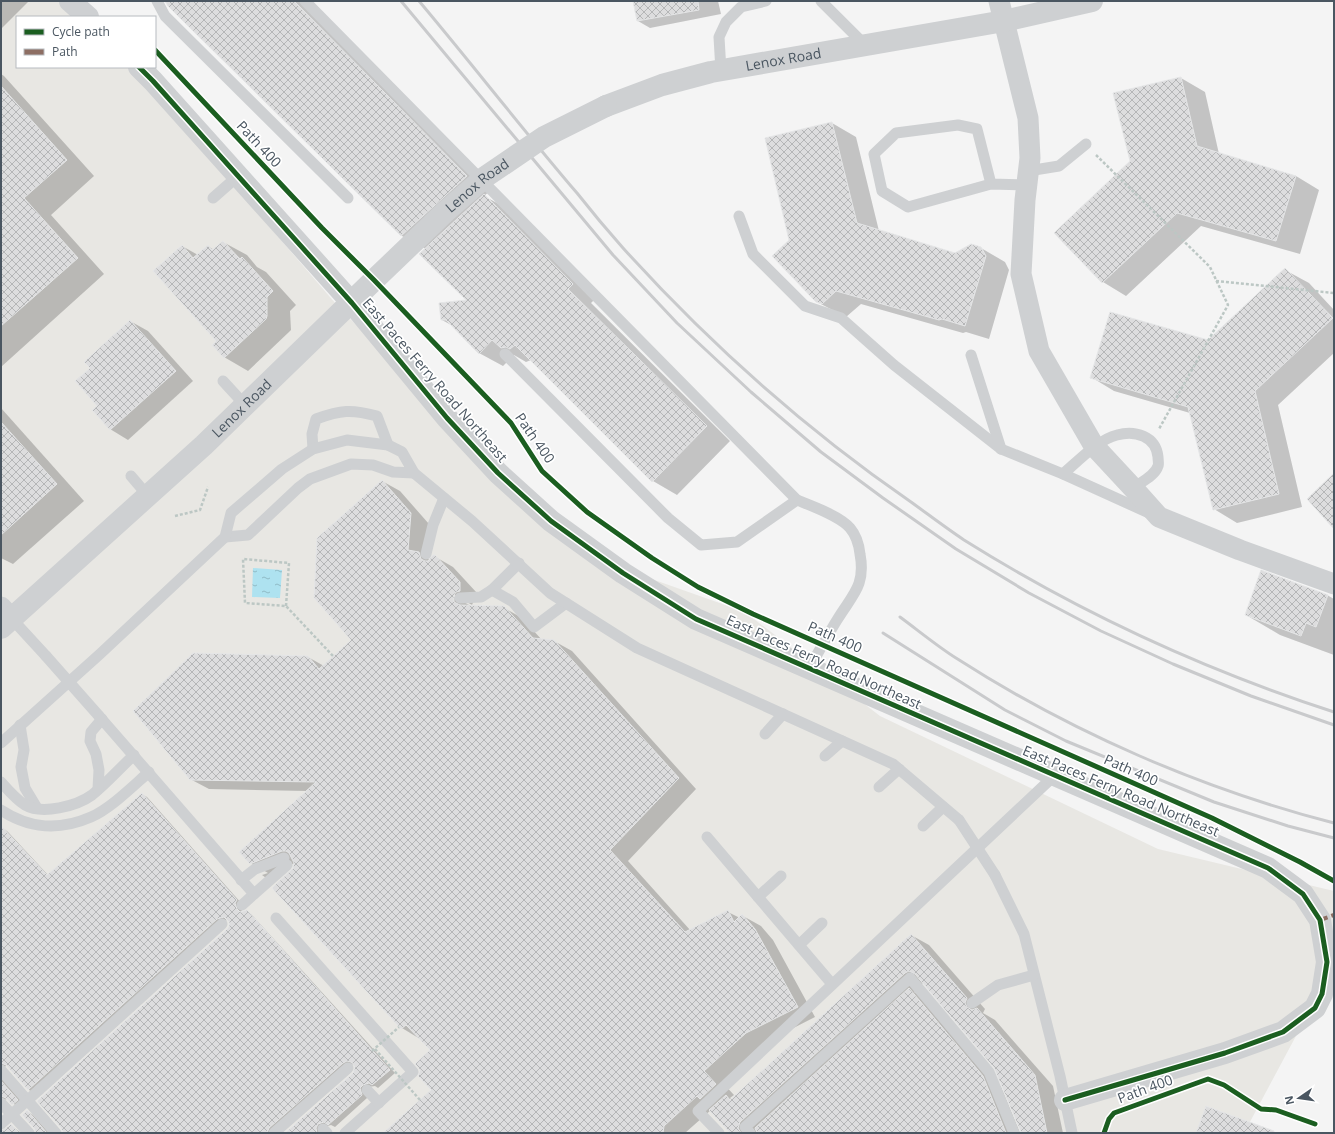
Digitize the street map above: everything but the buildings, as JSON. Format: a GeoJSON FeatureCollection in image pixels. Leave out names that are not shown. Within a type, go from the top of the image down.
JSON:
{"type":"FeatureCollection","features":[{"type":"Feature","properties":{"kind":"street","name":"Lenox Road"},"geometry":{"type":"LineString","coordinates":[[5,618],[148,496],[245,405],[445,212],[485,177],[544,137],[606,106],[662,86],[721,71],[865,45],[1002,11],[1092,1]]}},
{"type":"Feature","properties":{"kind":"street"},"geometry":{"type":"LineString","coordinates":[[1002,11],[1028,118],[1030,158],[1027,178],[1021,274],[1038,351],[1094,446],[1159,517],[1240,550],[1334,584]]}},
{"type":"Feature","properties":{"kind":"street","name":"East Paces Ferry Road Northeast"},"geometry":{"type":"LineString","coordinates":[[140,68],[352,302],[447,418],[498,473],[551,521],[623,573],[696,619],[1268,868],[1303,894],[1320,920],[1326,962],[1322,994],[1315,1008],[1283,1032],[1225,1054],[1065,1100]]}},
{"type":"Feature","properties":{"kind":"lane"},"geometry":{"type":"LineString","coordinates":[[157,1],[164,16],[348,198]]}},
{"type":"Feature","properties":{"kind":"lane"},"geometry":{"type":"LineString","coordinates":[[305,1],[796,500],[823,511],[838,519],[850,528],[859,545],[863,567],[858,585],[851,600],[837,620],[809,668]]}},
{"type":"Feature","properties":{"kind":"lane"},"geometry":{"type":"LineString","coordinates":[[721,71],[719,37],[726,22],[740,7],[766,1]]}},
{"type":"Feature","properties":{"kind":"lane"},"geometry":{"type":"LineString","coordinates":[[820,1],[865,45]]}},
{"type":"Feature","properties":{"kind":"lane"},"geometry":{"type":"LineString","coordinates":[[991,184],[977,129],[958,125],[896,133],[874,154],[882,191],[908,207],[991,184],[1027,178],[1059,166],[1086,144]]}},
{"type":"Feature","properties":{"kind":"lane"},"geometry":{"type":"LineString","coordinates":[[213,198],[238,176]]}},
{"type":"Feature","properties":{"kind":"lane"},"geometry":{"type":"LineString","coordinates":[[739,216],[753,254],[805,306],[840,318],[894,365],[1001,449],[1063,474],[1159,517]]}},
{"type":"Feature","properties":{"kind":"lane"},"geometry":{"type":"LineString","coordinates":[[504,354],[668,518],[700,545],[737,542],[796,500]]}},
{"type":"Feature","properties":{"kind":"lane"},"geometry":{"type":"LineString","coordinates":[[972,355],[1001,449]]}},
{"type":"Feature","properties":{"kind":"lane"},"geometry":{"type":"LineString","coordinates":[[223,381],[245,405]]}},
{"type":"Feature","properties":{"kind":"lane"},"geometry":{"type":"LineString","coordinates":[[313,449],[312,434],[316,420],[334,412],[358,411],[377,416],[388,445]]}},
{"type":"Feature","properties":{"kind":"lane"},"geometry":{"type":"LineString","coordinates":[[1063,474],[1094,446],[1116,435],[1134,433],[1144,436],[1152,441],[1157,451],[1159,466],[1154,474],[1133,488]]}},
{"type":"Feature","properties":{"kind":"lane"},"geometry":{"type":"LineString","coordinates":[[1,743],[100,654],[225,536],[231,513],[282,469],[313,449],[347,440],[388,445],[402,452],[414,473],[472,521],[550,593],[637,648],[893,764],[959,820],[995,875],[1024,934],[1072,1133]]}},
{"type":"Feature","properties":{"kind":"lane"},"geometry":{"type":"LineString","coordinates":[[225,536],[248,534],[298,488],[310,479],[351,464],[373,465],[392,472],[414,473]]}},
{"type":"Feature","properties":{"kind":"lane"},"geometry":{"type":"LineString","coordinates":[[131,476],[148,496]]}},
{"type":"Feature","properties":{"kind":"lane"},"geometry":{"type":"LineString","coordinates":[[426,554],[433,525],[444,498]]}},
{"type":"Feature","properties":{"kind":"lane"},"geometry":{"type":"LineString","coordinates":[[460,598],[481,597],[492,590],[518,563]]}},
{"type":"Feature","properties":{"kind":"lane"},"geometry":{"type":"LineString","coordinates":[[492,590],[513,602],[531,630],[566,602]]}},
{"type":"Feature","properties":{"kind":"lane"},"geometry":{"type":"LineString","coordinates":[[5,618],[46,656],[254,894]]}},
{"type":"Feature","properties":{"kind":"lane"},"geometry":{"type":"LineString","coordinates":[[765,734],[783,714]]}},
{"type":"Feature","properties":{"kind":"lane"},"geometry":{"type":"LineString","coordinates":[[98,789],[99,770],[96,754],[90,741],[91,732],[100,718]]}},
{"type":"Feature","properties":{"kind":"lane"},"geometry":{"type":"LineString","coordinates":[[20,725],[24,750],[21,767],[25,788],[36,808]]}},
{"type":"Feature","properties":{"kind":"lane"},"geometry":{"type":"LineString","coordinates":[[825,756],[842,741]]}},
{"type":"Feature","properties":{"kind":"lane"},"geometry":{"type":"LineString","coordinates":[[1,782],[10,792],[27,806],[48,810],[74,804],[91,796],[134,755]]}},
{"type":"Feature","properties":{"kind":"lane"},"geometry":{"type":"LineString","coordinates":[[879,787],[899,769]]}},
{"type":"Feature","properties":{"kind":"lane"},"geometry":{"type":"LineString","coordinates":[[1,810],[13,818],[30,825],[50,827],[71,824],[92,817],[110,805],[148,772]]}},
{"type":"Feature","properties":{"kind":"lane"},"geometry":{"type":"LineString","coordinates":[[719,1133],[698,1111],[1054,776]]}},
{"type":"Feature","properties":{"kind":"lane"},"geometry":{"type":"LineString","coordinates":[[923,826],[944,807]]}},
{"type":"Feature","properties":{"kind":"lane"},"geometry":{"type":"LineString","coordinates":[[707,837],[832,984]]}},
{"type":"Feature","properties":{"kind":"lane"},"geometry":{"type":"LineString","coordinates":[[242,880],[255,869],[286,861],[242,905]]}},
{"type":"Feature","properties":{"kind":"lane"},"geometry":{"type":"LineString","coordinates":[[758,897],[781,876]]}},
{"type":"Feature","properties":{"kind":"lane"},"geometry":{"type":"LineString","coordinates":[[276,918],[414,1072],[345,1133]]}},
{"type":"Feature","properties":{"kind":"lane"},"geometry":{"type":"LineString","coordinates":[[799,945],[822,923]]}},
{"type":"Feature","properties":{"kind":"lane"},"geometry":{"type":"LineString","coordinates":[[1,1124],[222,924]]}},
{"type":"Feature","properties":{"kind":"lane"},"geometry":{"type":"LineString","coordinates":[[972,1002],[998,985],[1034,975]]}},
{"type":"Feature","properties":{"kind":"lane"},"geometry":{"type":"LineString","coordinates":[[750,1133],[745,1128],[910,978],[988,1072],[1014,1133]]}},
{"type":"Feature","properties":{"kind":"lane"},"geometry":{"type":"LineString","coordinates":[[274,1133],[348,1068]]}},
{"type":"Feature","properties":{"kind":"lane"},"geometry":{"type":"LineString","coordinates":[[1,1070],[56,1133]]}},
{"type":"Feature","properties":{"kind":"lane"},"geometry":{"type":"LineString","coordinates":[[367,1090],[379,1103]]}},
{"type":"Feature","properties":{"kind":"lane"},"geometry":{"type":"LineString","coordinates":[[1,1102],[28,1133]]}},
{"type":"Feature","properties":{"kind":"path"},"geometry":{"type":"LineString","coordinates":[[1086,144],[1210,267],[1228,305],[1152,441]]}},
{"type":"Feature","properties":{"kind":"path"},"geometry":{"type":"LineString","coordinates":[[1216,281],[1334,293]]}},
{"type":"Feature","properties":{"kind":"path"},"geometry":{"type":"LineString","coordinates":[[175,516],[200,510],[208,487]]}},
{"type":"Feature","properties":{"kind":"path"},"geometry":{"type":"LineString","coordinates":[[286,606],[289,563],[243,559],[244,602],[286,606],[333,656]]}},
{"type":"Feature","properties":{"kind":"path"},"geometry":{"type":"LineString","coordinates":[[399,1027],[374,1050],[420,1100]]}},
{"type":"Feature","properties":{"kind":"shaded area"},"geometry":{"type":"Polygon","coordinates":[[[1,1],[64,1],[79,16],[16,16],[16,68],[133,68],[342,311],[598,560],[745,612],[880,716],[1158,849],[1334,891],[1334,965],[1244,1133],[1,1133],[1,1]]]}},
{"type":"Feature","properties":{"kind":"water"},"geometry":{"type":"Polygon","coordinates":[[[253,568],[282,570],[280,598],[252,597],[253,568]]]}},
{"type":"Feature","properties":{"kind":"railway"},"geometry":{"type":"LineString","coordinates":[[401,1],[613,255],[677,323],[751,392],[821,452],[956,549],[1029,593],[1101,631],[1173,664],[1251,696],[1334,725]]}},
{"type":"Feature","properties":{"kind":"railway"},"geometry":{"type":"LineString","coordinates":[[419,1],[623,248],[689,318],[724,351],[796,415],[833,445],[964,540],[1052,591],[1098,615],[1191,658],[1238,678],[1334,712]]}},
{"type":"Feature","properties":{"kind":"railway"},"geometry":{"type":"LineString","coordinates":[[900,617],[949,653],[1000,685],[1091,734],[1139,756],[1235,793],[1334,823]]}},
{"type":"Feature","properties":{"kind":"railway"},"geometry":{"type":"LineString","coordinates":[[883,633],[1005,710],[1066,741],[1214,802],[1288,826],[1334,838]]}},
{"type":"Feature","properties":{"kind":"marked path"},"geometry":{"type":"LineString","coordinates":[[1320,920],[1334,915]]}},
{"type":"Feature","properties":{"kind":"cycle path","name":"Path 400"},"geometry":{"type":"LineString","coordinates":[[156,51],[322,228],[511,423],[542,471],[587,512],[652,558],[698,587],[753,614],[1212,818],[1300,862],[1334,881]]}},
{"type":"Feature","properties":{"kind":"cycle path","name":"Path 400"},"geometry":{"type":"LineString","coordinates":[[140,68],[352,303],[447,418],[498,473],[551,521],[623,573],[696,619],[1268,868],[1303,894],[1320,920],[1327,962],[1322,994],[1315,1008],[1283,1032],[1225,1053],[1065,1100]]}},
{"type":"Feature","properties":{"kind":"cycle path","name":"Path 400"},"geometry":{"type":"LineString","coordinates":[[1104,1133],[1109,1119],[1114,1113],[1208,1079],[1224,1085],[1261,1109],[1276,1110],[1315,1124]]}}]}
